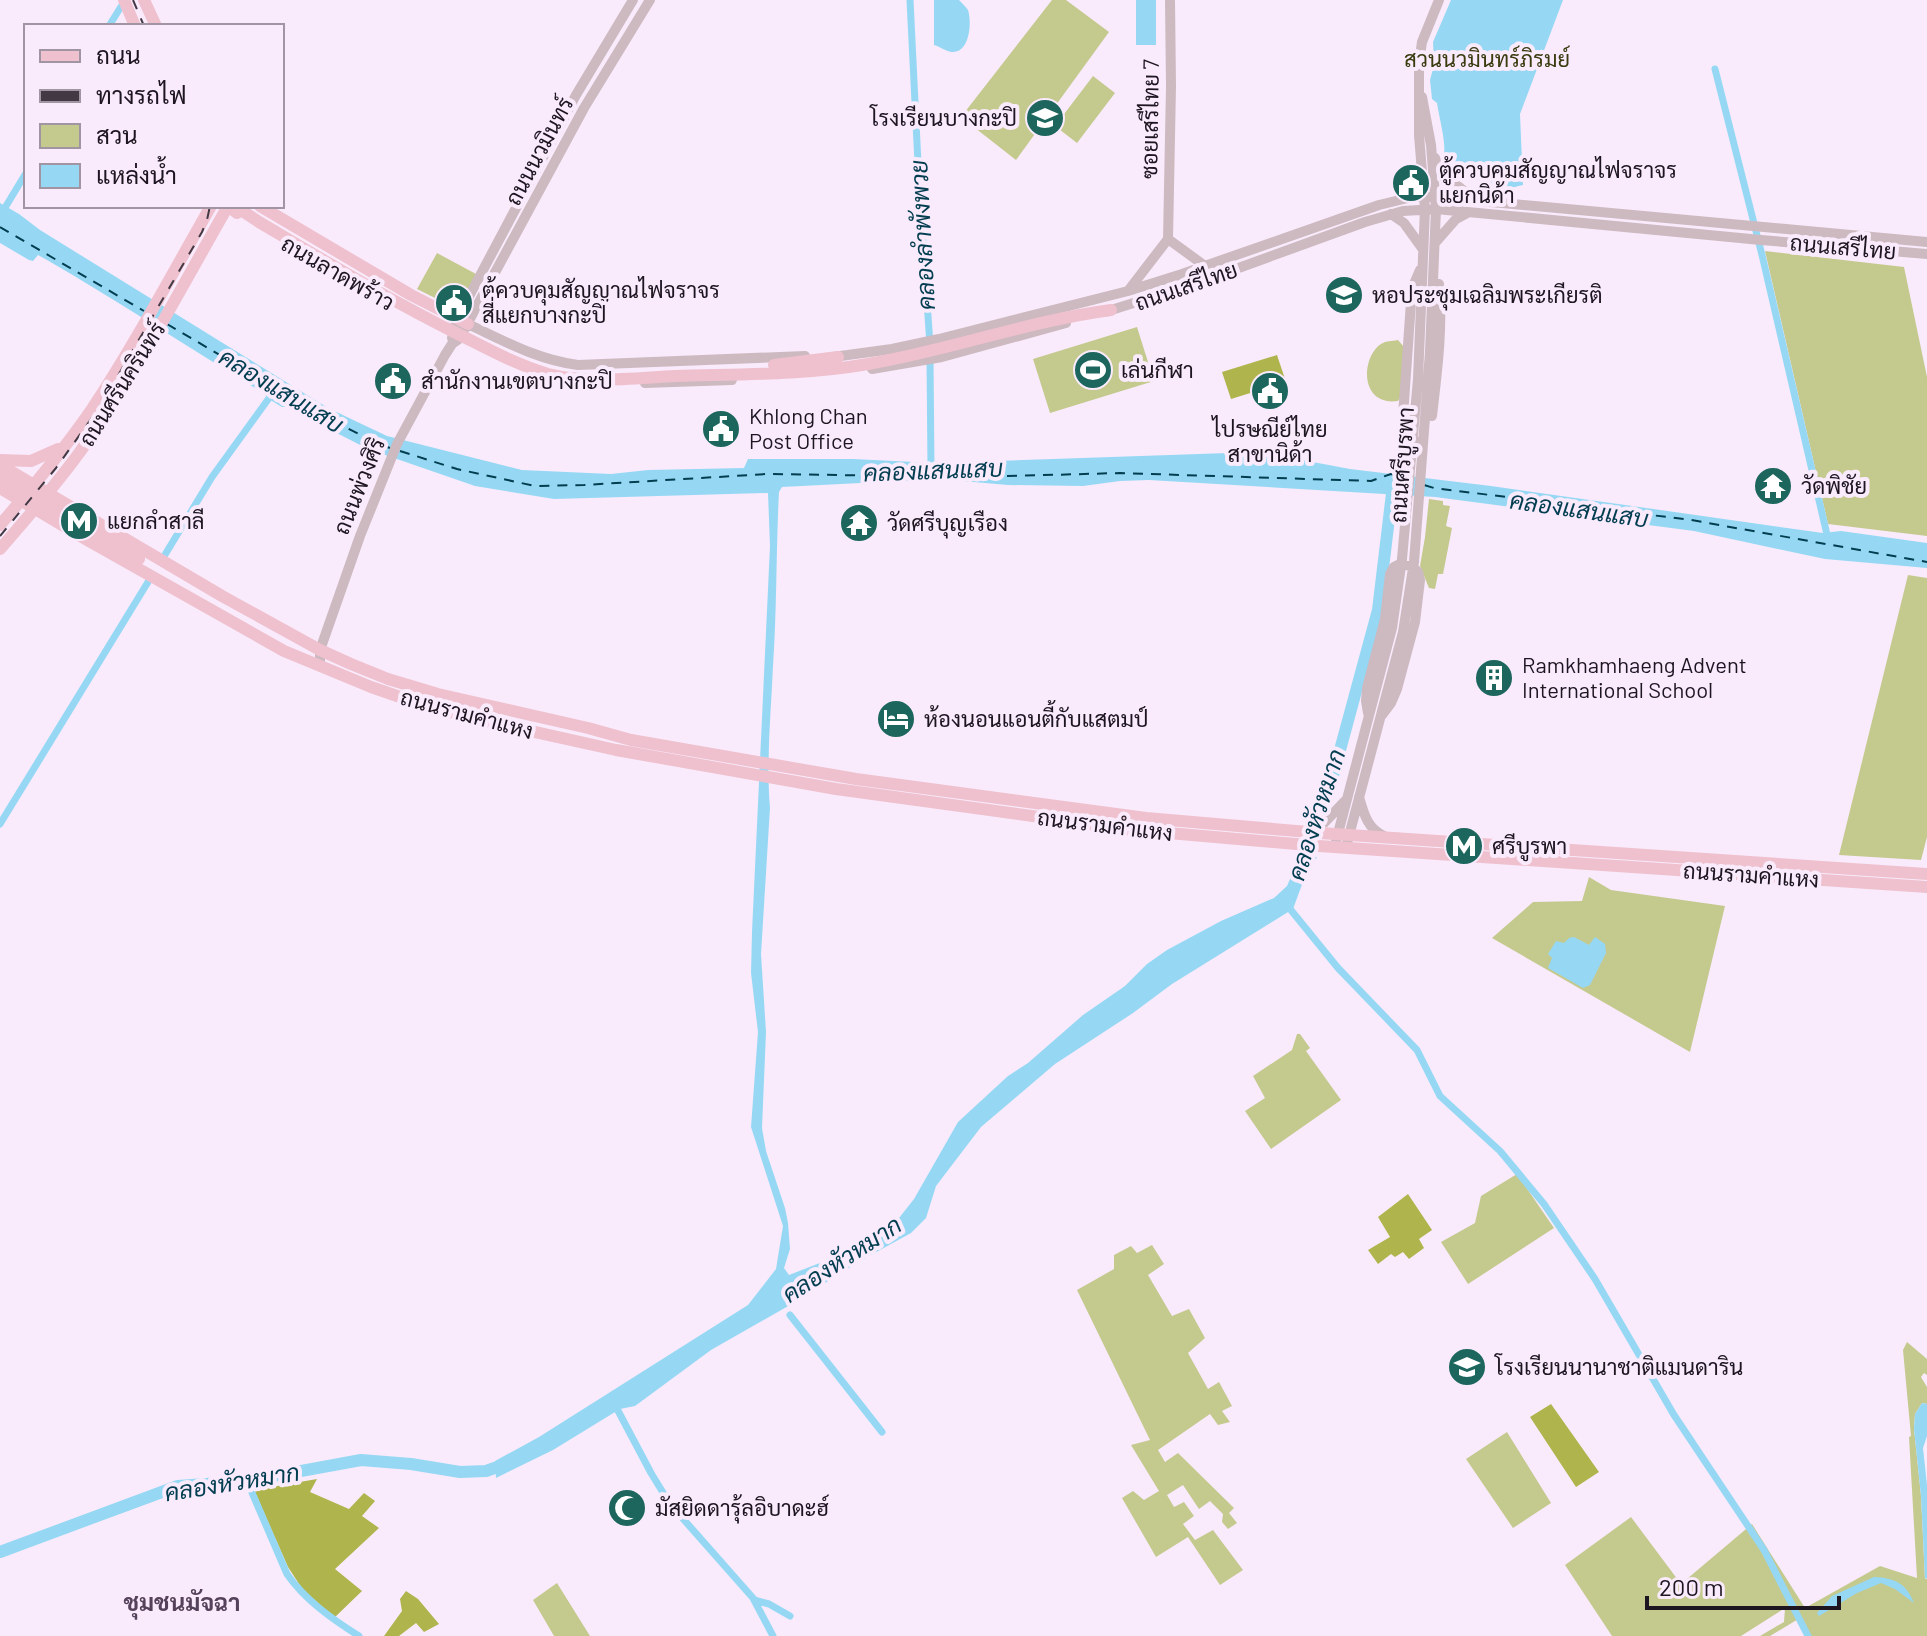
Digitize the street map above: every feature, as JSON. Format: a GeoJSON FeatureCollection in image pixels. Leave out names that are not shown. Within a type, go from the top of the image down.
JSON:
{"type":"FeatureCollection","features":[{"type":"Feature","properties":{"kind":"main road"},"geometry":{"type":"LineString","coordinates":[[126,0],[136,24]]}},
{"type":"Feature","properties":{"kind":"main road"},"geometry":{"type":"LineString","coordinates":[[138,0],[148,24]]}},
{"type":"Feature","properties":{"kind":"main road"},"geometry":{"type":"LineString","coordinates":[[144,0],[155,24]]}},
{"type":"Feature","properties":{"kind":"main road","name":"ถนนนวมินทร์"},"geometry":{"type":"LineString","coordinates":[[462,321],[495,248],[576,95],[633,0]]}},
{"type":"Feature","properties":{"kind":"main road","name":"ถนนนวมินทร์"},"geometry":{"type":"LineString","coordinates":[[462,321],[506,254],[584,108],[650,0]]}},
{"type":"Feature","properties":{"kind":"main road","name":"ซอยเสรีไทย 7"},"geometry":{"type":"LineString","coordinates":[[1168,239],[1170,0]]}},
{"type":"Feature","properties":{"kind":"main road","name":"ถนนศรีบูรพา"},"geometry":{"type":"LineString","coordinates":[[1430,196],[1419,135],[1419,63],[1422,42],[1439,0]]}},
{"type":"Feature","properties":{"kind":"main road","name":"ถนนศรีบูรพา"},"geometry":{"type":"LineString","coordinates":[[1342,841],[1387,667],[1403,632],[1414,562],[1425,352],[1435,243],[1430,196],[1431,145],[1419,80]]}},
{"type":"Feature","properties":{"kind":"main road"},"geometry":{"type":"LineString","coordinates":[[1431,145],[1440,169],[1479,201]]}},
{"type":"Feature","properties":{"kind":"main road","name":"ถนนเสรีไทย"},"geometry":{"type":"LineString","coordinates":[[462,321],[539,357],[578,365],[838,357],[939,339],[1128,291],[1379,205],[1430,196],[1927,242]]}},
{"type":"Feature","properties":{"kind":"main road","name":"ถนนศรีนครินทร์"},"geometry":{"type":"LineString","coordinates":[[0,525],[92,409],[210,208]]}},
{"type":"Feature","properties":{"kind":"main road","name":"ถนนศรีนครินทร์"},"geometry":{"type":"LineString","coordinates":[[0,549],[47,494],[99,425],[227,208]]}},
{"type":"Feature","properties":{"kind":"main road","name":"ถนนลาดพร้าว"},"geometry":{"type":"LineString","coordinates":[[231,208],[454,340]]}},
{"type":"Feature","properties":{"kind":"main road"},"geometry":{"type":"LineString","coordinates":[[238,208],[285,238],[441,325],[513,361],[565,377],[601,379],[802,372],[847,367],[897,358],[1056,319],[1111,310]]}},
{"type":"Feature","properties":{"kind":"main road"},"geometry":{"type":"LineString","coordinates":[[252,208],[419,306],[494,344],[548,366],[600,372],[796,363],[838,357]]}},
{"type":"Feature","properties":{"kind":"main road","name":"ถนนลาดพร้าว"},"geometry":{"type":"LineString","coordinates":[[264,208],[411,295],[462,321]]}},
{"type":"Feature","properties":{"kind":"main road","name":"ถนนศรีบูรพา"},"geometry":{"type":"LineString","coordinates":[[1425,352],[1422,265],[1431,209]]}},
{"type":"Feature","properties":{"kind":"main road","name":"ถนนเสรีไทย"},"geometry":{"type":"LineString","coordinates":[[454,340],[538,375],[568,383],[593,385],[840,374],[942,357],[1111,310],[1200,282],[1355,225],[1391,214],[1431,209],[1927,254]]}},
{"type":"Feature","properties":{"kind":"main road"},"geometry":{"type":"LineString","coordinates":[[1435,243],[1456,219],[1469,212]]}},
{"type":"Feature","properties":{"kind":"main road"},"geometry":{"type":"LineString","coordinates":[[1391,214],[1404,223],[1423,249]]}},
{"type":"Feature","properties":{"kind":"main road"},"geometry":{"type":"LineString","coordinates":[[1128,291],[1168,239],[1205,266]]}},
{"type":"Feature","properties":{"kind":"main road"},"geometry":{"type":"LineString","coordinates":[[495,248],[506,254]]}},
{"type":"Feature","properties":{"kind":"main road"},"geometry":{"type":"LineString","coordinates":[[1422,265],[1411,302],[1402,430],[1405,441],[1429,441],[1441,308],[1438,276],[1434,267]]}},
{"type":"Feature","properties":{"kind":"main road","name":"ถนนพ่วงศิริ"},"geometry":{"type":"LineString","coordinates":[[325,652],[360,536],[399,438],[462,321]]}},
{"type":"Feature","properties":{"kind":"main road"},"geometry":{"type":"LineString","coordinates":[[0,465],[31,461],[57,451],[67,442]]}},
{"type":"Feature","properties":{"kind":"main road","name":"ถนนรามคำแหง"},"geometry":{"type":"LineString","coordinates":[[0,465],[222,596],[325,652],[375,674],[429,692],[836,789],[1184,835],[1316,837],[1927,887]]}},
{"type":"Feature","properties":{"kind":"main road","name":"ถนนรามคำแหง"},"geometry":{"type":"LineString","coordinates":[[0,465],[237,611],[338,664],[442,703],[594,736],[631,740]]}},
{"type":"Feature","properties":{"kind":"main road"},"geometry":{"type":"LineString","coordinates":[[61,475],[59,490],[63,503]]}},
{"type":"Feature","properties":{"kind":"main road","name":"ถนนรามคำแหง"},"geometry":{"type":"LineString","coordinates":[[0,478],[300,656]]}},
{"type":"Feature","properties":{"kind":"main road","name":"ถนนรามคำแหง"},"geometry":{"type":"LineString","coordinates":[[0,488],[274,646],[396,696],[458,714],[616,750],[753,768]]}},
{"type":"Feature","properties":{"kind":"main road"},"geometry":{"type":"LineString","coordinates":[[1397,565],[1412,566],[1420,580],[1415,622],[1391,703],[1373,719],[1366,701],[1367,688],[1385,619],[1391,570],[1397,565]]}},
{"type":"Feature","properties":{"kind":"main road"},"geometry":{"type":"LineString","coordinates":[[320,666],[325,652]]}},
{"type":"Feature","properties":{"kind":"main road"},"geometry":{"type":"LineString","coordinates":[[1316,837],[1324,823],[1354,795],[1369,824],[1386,838]]}},
{"type":"Feature","properties":{"kind":"main road","name":"ถนนรามคำแหง"},"geometry":{"type":"LineString","coordinates":[[1342,841],[1386,838],[1927,874]]}},
{"type":"Feature","properties":{"kind":"green space"},"geometry":{"type":"Polygon","coordinates":[[[1052,0],[1066,0],[1109,32],[1016,160],[961,117],[1052,0]]]}},
{"type":"Feature","properties":{"kind":"green space"},"geometry":{"type":"Polygon","coordinates":[[[1093,76],[1115,93],[1077,143],[1055,126],[1093,76]]]}},
{"type":"Feature","properties":{"kind":"green space"},"geometry":{"type":"Polygon","coordinates":[[[1765,251],[1904,267],[1927,377],[1927,536],[1828,524],[1765,251]]]}},
{"type":"Feature","properties":{"kind":"green space"},"geometry":{"type":"Polygon","coordinates":[[[437,253],[476,274],[457,309],[417,289],[437,253]]]}},
{"type":"Feature","properties":{"kind":"green space","name":"เล่นกีฬา"},"geometry":{"type":"Polygon","coordinates":[[[1137,327],[1154,381],[1050,413],[1033,359],[1137,327]]]}},
{"type":"Feature","properties":{"kind":"green space"},"geometry":{"type":"Polygon","coordinates":[[[1398,340],[1404,347],[1403,393],[1398,401],[1385,401],[1375,396],[1370,387],[1368,366],[1377,347],[1398,340]]]}},
{"type":"Feature","properties":{"kind":"green space"},"geometry":{"type":"Polygon","coordinates":[[[1277,355],[1286,382],[1231,399],[1222,372],[1277,355]]]}},
{"type":"Feature","properties":{"kind":"green space"},"geometry":{"type":"Polygon","coordinates":[[[1429,499],[1443,501],[1443,505],[1450,506],[1446,526],[1452,528],[1443,574],[1438,574],[1435,589],[1429,588],[1420,566],[1429,499]]]}},
{"type":"Feature","properties":{"kind":"green space"},"geometry":{"type":"Polygon","coordinates":[[[1908,575],[1927,578],[1927,837],[1921,860],[1839,855],[1908,575]]]}},
{"type":"Feature","properties":{"kind":"green space"},"geometry":{"type":"Polygon","coordinates":[[[1589,877],[1611,890],[1725,906],[1690,1052],[1492,938],[1533,902],[1582,901],[1589,877]]]}},
{"type":"Feature","properties":{"kind":"green space"},"geometry":{"type":"Polygon","coordinates":[[[1297,1034],[1310,1048],[1306,1051],[1341,1100],[1271,1149],[1245,1111],[1265,1098],[1253,1076],[1292,1050],[1297,1034]]]}},
{"type":"Feature","properties":{"kind":"green space"},"geometry":{"type":"Polygon","coordinates":[[[1517,1174],[1554,1228],[1468,1284],[1441,1242],[1475,1223],[1481,1196],[1517,1174]]]}},
{"type":"Feature","properties":{"kind":"green space"},"geometry":{"type":"Polygon","coordinates":[[[1408,1194],[1432,1230],[1419,1239],[1424,1248],[1409,1259],[1403,1252],[1395,1257],[1391,1254],[1378,1264],[1368,1250],[1390,1237],[1378,1217],[1408,1194]]]}},
{"type":"Feature","properties":{"kind":"green space"},"geometry":{"type":"Polygon","coordinates":[[[1152,1245],[1164,1264],[1148,1275],[1172,1316],[1189,1309],[1205,1338],[1188,1353],[1208,1389],[1219,1382],[1232,1406],[1222,1411],[1230,1422],[1218,1425],[1210,1414],[1158,1450],[1165,1462],[1178,1453],[1234,1508],[1229,1513],[1237,1523],[1228,1529],[1222,1522],[1223,1514],[1210,1501],[1199,1509],[1183,1485],[1167,1495],[1174,1507],[1184,1502],[1194,1516],[1183,1524],[1195,1540],[1213,1530],[1243,1570],[1220,1585],[1188,1537],[1156,1557],[1122,1498],[1133,1491],[1144,1500],[1159,1491],[1131,1445],[1150,1440],[1077,1290],[1114,1269],[1114,1255],[1131,1246],[1137,1253],[1152,1245]]]}},
{"type":"Feature","properties":{"kind":"green space"},"geometry":{"type":"Polygon","coordinates":[[[1907,1342],[1927,1359],[1927,1375],[1924,1373],[1921,1377],[1927,1387],[1927,1404],[1922,1403],[1915,1414],[1914,1429],[1927,1579],[1927,1636],[1811,1636],[1800,1618],[1770,1636],[1760,1636],[1784,1622],[1785,1608],[1741,1636],[1612,1636],[1565,1565],[1631,1517],[1681,1584],[1752,1524],[1805,1608],[1880,1566],[1917,1578],[1911,1436],[1903,1350],[1907,1342]]]}},
{"type":"Feature","properties":{"kind":"green space"},"geometry":{"type":"Polygon","coordinates":[[[1551,1404],[1599,1472],[1576,1487],[1530,1417],[1551,1404]]]}},
{"type":"Feature","properties":{"kind":"green space"},"geometry":{"type":"Polygon","coordinates":[[[1507,1432],[1551,1503],[1513,1528],[1466,1459],[1507,1432]]]}},
{"type":"Feature","properties":{"kind":"green space"},"geometry":{"type":"Polygon","coordinates":[[[317,1479],[310,1492],[349,1509],[364,1493],[375,1501],[362,1516],[379,1528],[335,1569],[362,1591],[334,1618],[303,1590],[288,1567],[254,1490],[317,1479]]]}},
{"type":"Feature","properties":{"kind":"green space"},"geometry":{"type":"Polygon","coordinates":[[[557,1583],[590,1636],[554,1636],[533,1600],[557,1583]]]}},
{"type":"Feature","properties":{"kind":"green space"},"geometry":{"type":"Polygon","coordinates":[[[406,1591],[418,1599],[439,1624],[424,1632],[416,1623],[399,1636],[384,1636],[402,1611],[400,1599],[406,1591]]]}},
{"type":"Feature","properties":{"kind":"water"},"geometry":{"type":"Polygon","coordinates":[[[934,0],[959,0],[968,10],[968,36],[963,48],[958,51],[950,52],[934,45],[934,0]]]}},
{"type":"Feature","properties":{"kind":"water"},"geometry":{"type":"Polygon","coordinates":[[[1136,0],[1156,0],[1156,45],[1136,45],[1136,0]]]}},
{"type":"Feature","properties":{"kind":"water","name":"สวนนวมินทร์ภิรมย์"},"geometry":{"type":"Polygon","coordinates":[[[1451,0],[1563,0],[1520,114],[1523,185],[1504,189],[1489,185],[1463,171],[1444,154],[1442,129],[1437,103],[1432,99],[1430,80],[1434,65],[1433,42],[1451,0]]]}},
{"type":"Feature","properties":{"kind":"water","name":"คลองแสนแสบ"},"geometry":{"type":"Polygon","coordinates":[[[0,203],[328,408],[387,436],[522,470],[611,474],[744,468],[748,459],[935,463],[1284,451],[1286,457],[1350,469],[1823,533],[1841,531],[1927,543],[1927,568],[1825,559],[1694,531],[1435,497],[1149,480],[1083,486],[1008,485],[939,479],[782,487],[779,492],[769,755],[770,808],[761,954],[766,1032],[762,1128],[788,1223],[790,1249],[784,1268],[789,1275],[848,1252],[899,1218],[914,1199],[958,1122],[1008,1076],[1028,1063],[1083,1015],[1125,986],[1147,964],[1221,921],[1274,898],[1287,886],[1300,856],[1317,857],[1307,871],[1293,909],[1172,984],[1055,1064],[981,1127],[936,1186],[926,1218],[911,1233],[711,1350],[635,1406],[620,1409],[553,1450],[496,1478],[495,1461],[539,1437],[748,1305],[776,1269],[783,1226],[751,1127],[758,1032],[751,973],[770,546],[768,493],[554,499],[475,486],[368,449],[282,407],[47,260],[38,255],[33,261],[29,260],[0,243],[0,203]]]}},
{"type":"Feature","properties":{"kind":"water"},"geometry":{"type":"Polygon","coordinates":[[[1574,937],[1589,945],[1595,937],[1605,944],[1606,953],[1590,985],[1583,988],[1548,968],[1552,958],[1548,954],[1556,941],[1564,943],[1574,937]]]}},
{"type":"Feature","properties":{"kind":"water"},"geometry":{"type":"Polygon","coordinates":[[[1922,1403],[1927,1404],[1927,1436],[1923,1448],[1927,1485],[1925,1579],[1914,1429],[1915,1414],[1922,1403]]]}},
{"type":"Feature","properties":{"kind":"water"},"geometry":{"type":"Polygon","coordinates":[[[1874,1577],[1899,1583],[1914,1603],[1881,1583],[1857,1593],[1819,1616],[1817,1613],[1832,1596],[1874,1577]]]}},
{"type":"Feature","properties":{"kind":"waterway","name":"คลองลำพังพวย"},"geometry":{"type":"LineString","coordinates":[[910,0],[930,345]]}},
{"type":"Feature","properties":{"kind":"waterway"},"geometry":{"type":"LineString","coordinates":[[110,24],[122,5]]}},
{"type":"Feature","properties":{"kind":"waterway"},"geometry":{"type":"LineString","coordinates":[[1715,69],[1828,539]]}},
{"type":"Feature","properties":{"kind":"waterway"},"geometry":{"type":"LineString","coordinates":[[0,216],[24,176]]}},
{"type":"Feature","properties":{"kind":"waterway","name":"คลองลำพังพวย"},"geometry":{"type":"LineString","coordinates":[[930,358],[931,469]]}},
{"type":"Feature","properties":{"kind":"waterway","name":"คลองแสนแสบ"},"geometry":{"type":"LineString","coordinates":[[163,558],[212,477],[272,394]]}},
{"type":"Feature","properties":{"kind":"waterway","name":"คลองหัวหมาก"},"geometry":{"type":"LineString","coordinates":[[1301,870],[1327,798],[1378,610],[1393,485]]}},
{"type":"Feature","properties":{"kind":"waterway"},"geometry":{"type":"LineString","coordinates":[[0,824],[148,582]]}},
{"type":"Feature","properties":{"kind":"waterway"},"geometry":{"type":"LineString","coordinates":[[1286,904],[1338,968],[1417,1050],[1440,1096],[1500,1151],[1544,1204],[1595,1279],[1674,1415],[1764,1550],[1808,1636]]}},
{"type":"Feature","properties":{"kind":"waterway"},"geometry":{"type":"LineString","coordinates":[[790,1315],[882,1432]]}},
{"type":"Feature","properties":{"kind":"waterway"},"geometry":{"type":"LineString","coordinates":[[615,1405],[670,1504],[753,1598],[773,1636]]}},
{"type":"Feature","properties":{"kind":"waterway","name":"คลองหัวหมาก"},"geometry":{"type":"LineString","coordinates":[[0,1552],[178,1486],[247,1481],[361,1460],[460,1472],[486,1471],[509,1463]]}},
{"type":"Feature","properties":{"kind":"waterway"},"geometry":{"type":"LineString","coordinates":[[247,1481],[287,1574],[320,1608],[359,1636]]}},
{"type":"Feature","properties":{"kind":"waterway"},"geometry":{"type":"LineString","coordinates":[[754,1600],[769,1604],[790,1616]]}},
{"type":"Feature","properties":{"kind":"ferry route"},"geometry":{"type":"LineString","coordinates":[[0,227],[144,311]]}},
{"type":"Feature","properties":{"kind":"ferry route"},"geometry":{"type":"LineString","coordinates":[[167,324],[317,412],[332,410],[337,423],[390,448]]}},
{"type":"Feature","properties":{"kind":"ferry route"},"geometry":{"type":"LineString","coordinates":[[400,451],[457,469],[535,486],[767,474],[975,477],[1120,473],[1371,481],[1391,474],[1407,479]]}},
{"type":"Feature","properties":{"kind":"ferry route"},"geometry":{"type":"LineString","coordinates":[[1424,485],[1691,520],[1927,562]]}},
{"type":"Feature","properties":{"kind":"railway"},"geometry":{"type":"LineString","coordinates":[[133,0],[143,24]]}},
{"type":"Feature","properties":{"kind":"railway"},"geometry":{"type":"LineString","coordinates":[[0,536],[56,468],[99,408],[202,232],[210,208]]}},
{"type":"Feature","properties":{"kind":"place","name":"โรงเรียนบางกะปิ"},"geometry":{"type":"Point","coordinates":[1045,118]}},
{"type":"Feature","properties":{"kind":"place","name":"ตู้ควบคุมสัญญาณไฟจราจร แยกนิด้า"},"geometry":{"type":"Point","coordinates":[1411,183]}},
{"type":"Feature","properties":{"kind":"place","name":"หอประชุมเฉลิมพระเกียรติ"},"geometry":{"type":"Point","coordinates":[1344,295]}},
{"type":"Feature","properties":{"kind":"place","name":"ตู้ควบคุมสัญญาณไฟจราจร สี่แยกบางกะปิ"},"geometry":{"type":"Point","coordinates":[454,303]}},
{"type":"Feature","properties":{"kind":"place","name":"เล่นกีฬา"},"geometry":{"type":"Point","coordinates":[1093,370]}},
{"type":"Feature","properties":{"kind":"place","name":"สำนักงานเขตบางกะปิ"},"geometry":{"type":"Point","coordinates":[393,381]}},
{"type":"Feature","properties":{"kind":"place","name":"ไปรษณีย์ไทย สาขานิด้า"},"geometry":{"type":"Point","coordinates":[1270,391]}},
{"type":"Feature","properties":{"kind":"place","name":"Khlong Chan Post Office"},"geometry":{"type":"Point","coordinates":[721,429]}},
{"type":"Feature","properties":{"kind":"place","name":"วัดพิชัย"},"geometry":{"type":"Point","coordinates":[1773,486]}},
{"type":"Feature","properties":{"kind":"place","name":"แยกลำสาลี"},"geometry":{"type":"Point","coordinates":[79,521]}},
{"type":"Feature","properties":{"kind":"place","name":"วัดศรีบุญเรือง"},"geometry":{"type":"Point","coordinates":[859,523]}},
{"type":"Feature","properties":{"kind":"place","name":"Ramkhamhaeng Advent International School"},"geometry":{"type":"Point","coordinates":[1494,678]}},
{"type":"Feature","properties":{"kind":"place","name":"ห้องนอนแอนตี้กับแสตมป์"},"geometry":{"type":"Point","coordinates":[896,719]}},
{"type":"Feature","properties":{"kind":"place","name":"ศรีบูรพา"},"geometry":{"type":"Point","coordinates":[1464,846]}},
{"type":"Feature","properties":{"kind":"place","name":"โรงเรียนนานาชาติแมนดาริน"},"geometry":{"type":"Point","coordinates":[1467,1367]}},
{"type":"Feature","properties":{"kind":"place","name":"มัสยิดดารุ้ลอิบาดะฮ์"},"geometry":{"type":"Point","coordinates":[627,1508]}},
{"type":"Feature","properties":{"kind":"district","name":"ชุมชนมัจฉา"},"geometry":{"type":"Point","coordinates":[182,1603]}}]}
